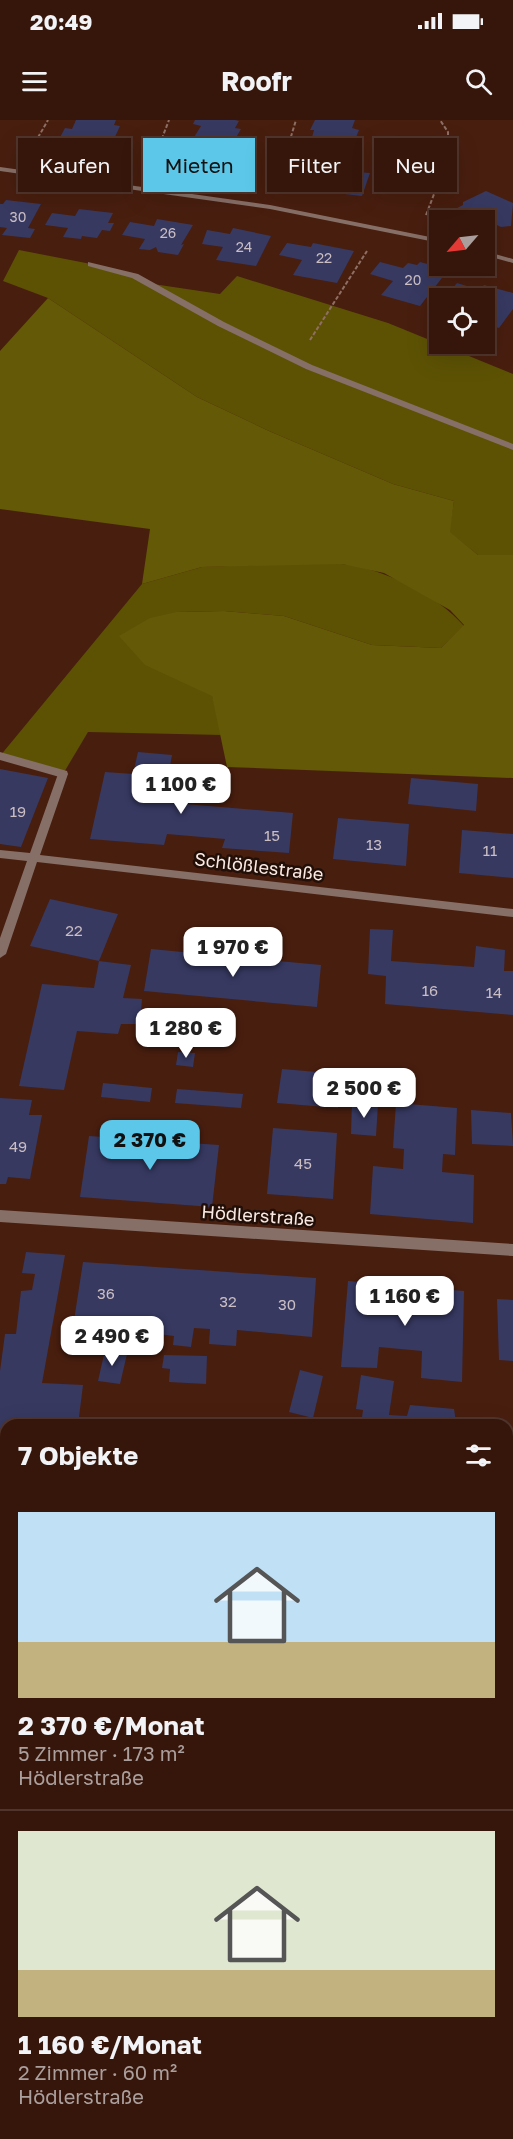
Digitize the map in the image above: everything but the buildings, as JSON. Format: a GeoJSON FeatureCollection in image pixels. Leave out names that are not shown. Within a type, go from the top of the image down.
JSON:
{"type":"FeatureCollection","features":[{"type":"Feature","properties":{"kind":"street"},"geometry":{"type":"LineString","coordinates":[[0,169],[18,171]]}},
{"type":"Feature","properties":{"kind":"street"},"geometry":{"type":"LineString","coordinates":[[131,186],[143,188]]}},
{"type":"Feature","properties":{"kind":"street"},"geometry":{"type":"LineString","coordinates":[[170,192],[270,207],[429,237]]}},
{"type":"Feature","properties":{"kind":"street"},"geometry":{"type":"LineString","coordinates":[[495,256],[512,260]]}},
{"type":"Feature","properties":{"kind":"street"},"geometry":{"type":"LineString","coordinates":[[91,264],[135,276],[221,324],[297,361],[513,447]]}},
{"type":"Feature","properties":{"kind":"street"},"geometry":{"type":"LineString","coordinates":[[0,756],[63,774],[0,954]]}},
{"type":"Feature","properties":{"kind":"street","name":"Schlößlestraße"},"geometry":{"type":"LineString","coordinates":[[0,854],[36,856],[513,913]]}},
{"type":"Feature","properties":{"kind":"street","name":"Hödlerstraße"},"geometry":{"type":"LineString","coordinates":[[0,1216],[513,1250]]}},
{"type":"Feature","properties":{"kind":"path"},"geometry":{"type":"LineString","coordinates":[[38,138],[48,120]]}},
{"type":"Feature","properties":{"kind":"path"},"geometry":{"type":"LineString","coordinates":[[162,138],[169,120]]}},
{"type":"Feature","properties":{"kind":"path"},"geometry":{"type":"LineString","coordinates":[[270,207],[296,120]]}},
{"type":"Feature","properties":{"kind":"path"},"geometry":{"type":"LineString","coordinates":[[419,235],[448,158],[448,132],[440,120]]}},
{"type":"Feature","properties":{"kind":"path"},"geometry":{"type":"LineString","coordinates":[[297,361],[382,227]]}},
{"type":"Feature","properties":{"kind":"shaded area"},"geometry":{"type":"Polygon","coordinates":[[[19,250],[91,264],[153,284],[220,294],[237,276],[388,323],[429,340],[429,354],[464,354],[513,374],[513,555],[478,555],[449,532],[454,501],[393,484],[269,431],[197,397],[48,298],[3,281],[19,250]]]}},
{"type":"Feature","properties":{"kind":"shaded area"},"geometry":{"type":"Polygon","coordinates":[[[48,298],[197,397],[269,431],[393,484],[454,501],[450,532],[478,555],[513,555],[513,778],[227,767],[212,696],[145,665],[119,636],[150,618],[177,612],[224,611],[284,616],[372,645],[441,648],[464,625],[450,610],[384,573],[342,564],[202,567],[142,584],[150,529],[0,509],[0,351],[48,298]]]}},
{"type":"Feature","properties":{"kind":"shaded area"},"geometry":{"type":"Polygon","coordinates":[[[319,563],[358,567],[392,577],[439,604],[464,626],[441,648],[372,645],[284,616],[224,611],[177,612],[182,681],[212,695],[222,735],[88,732],[63,774],[0,756],[142,584],[202,567],[319,563]]]}}]}
